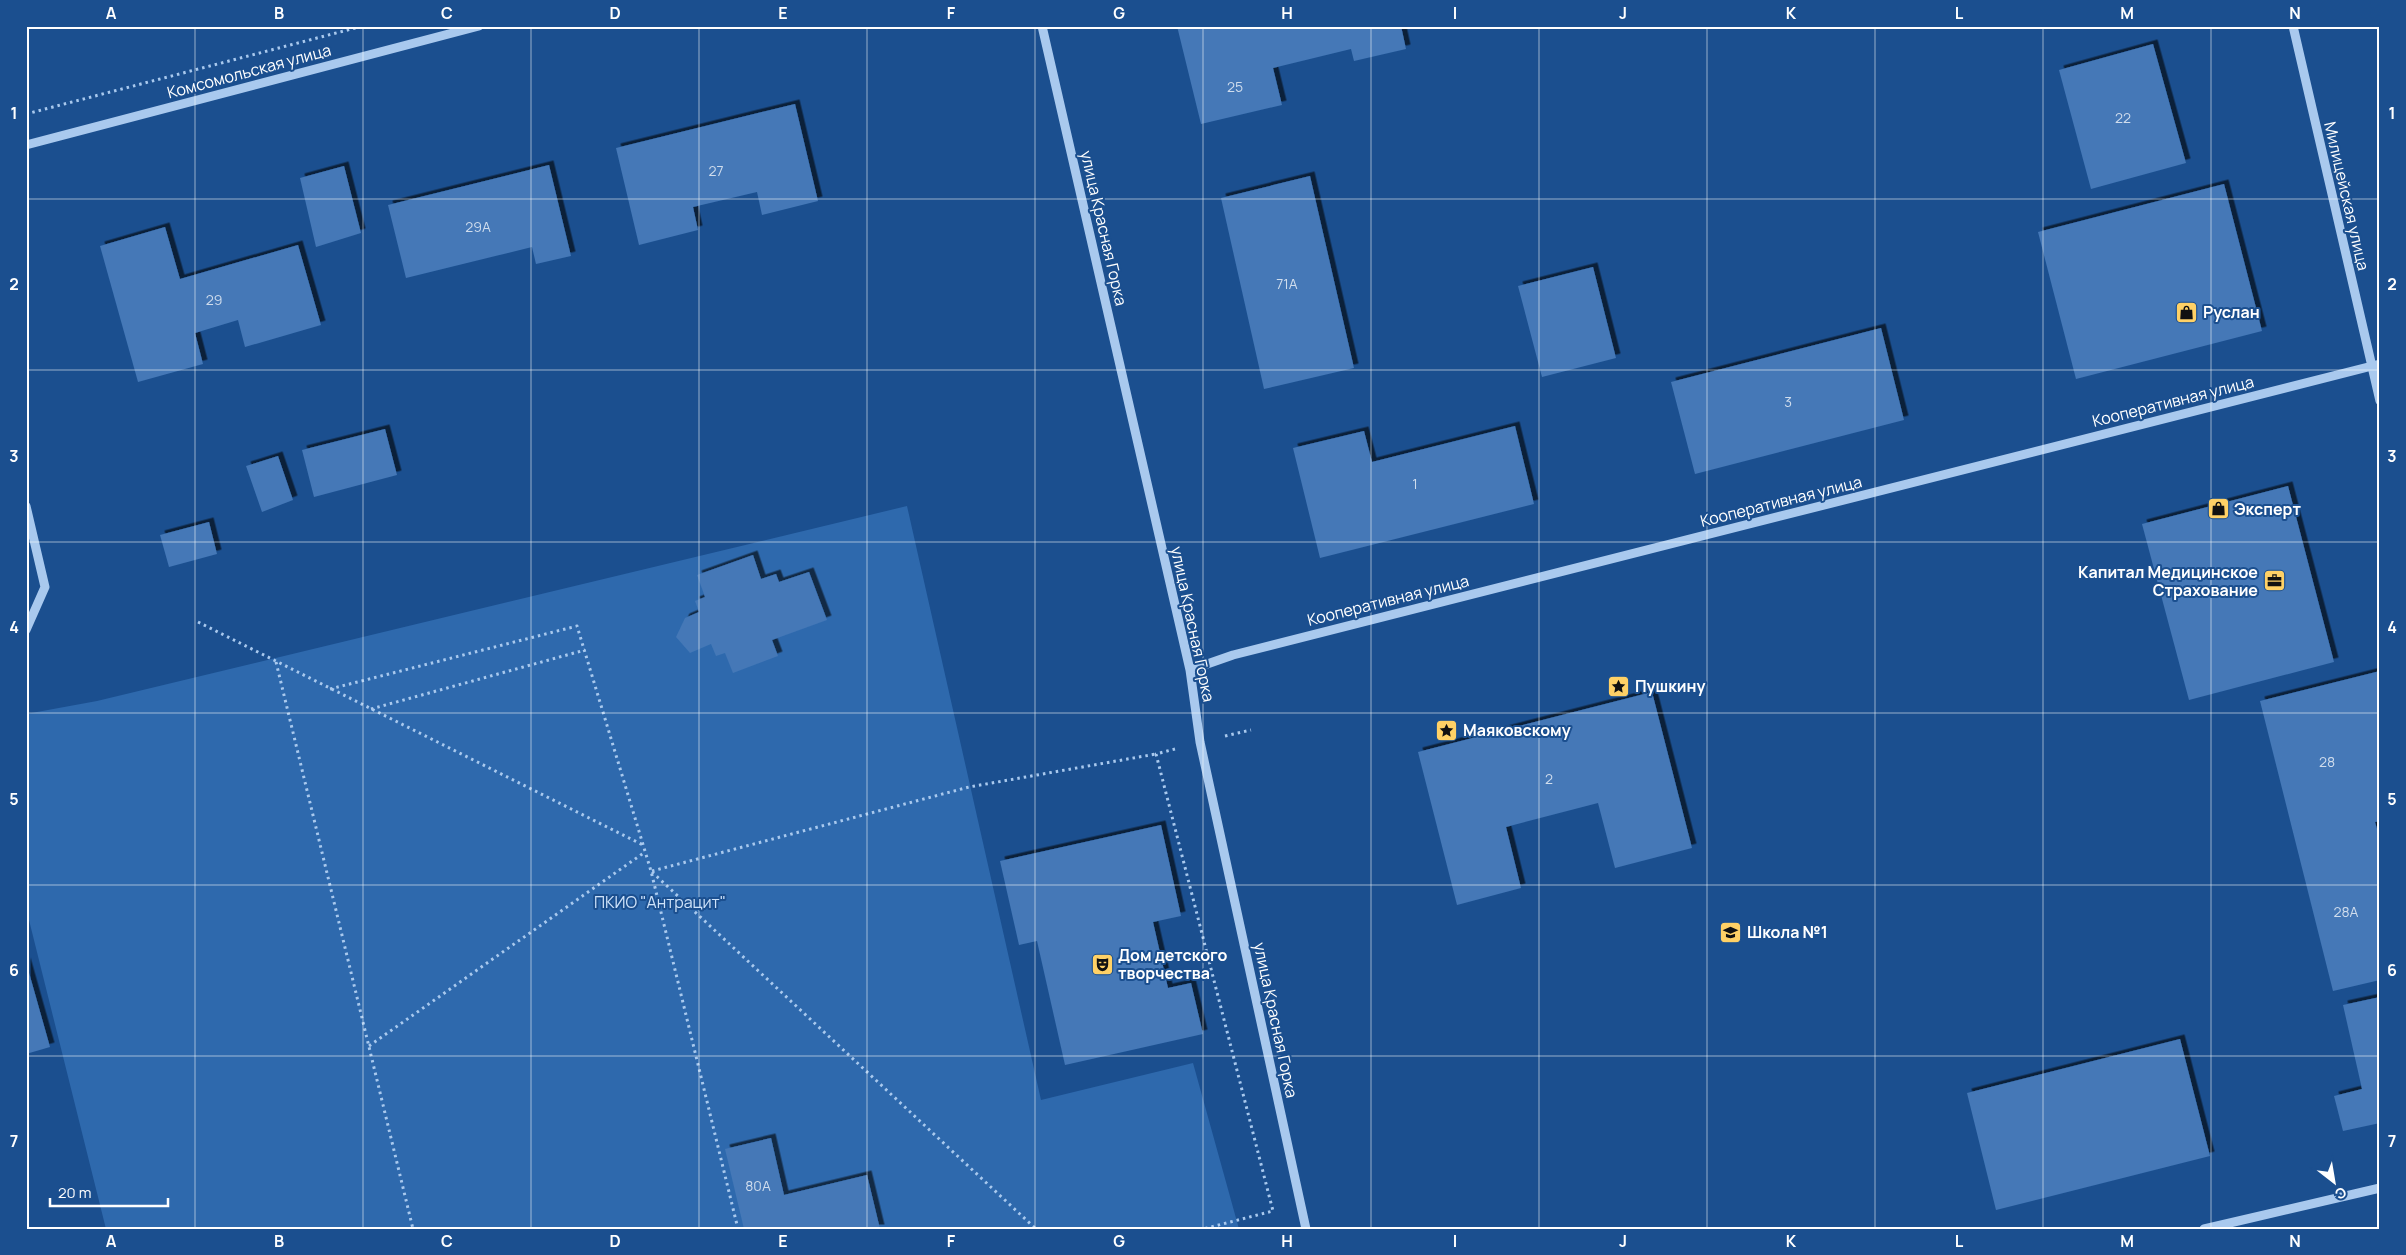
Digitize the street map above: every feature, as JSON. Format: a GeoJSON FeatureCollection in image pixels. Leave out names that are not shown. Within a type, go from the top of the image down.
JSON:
{"type":"FeatureCollection","features":[{"type":"Feature","properties":{"kind":"street","name":"Комсомольская улица"},"geometry":{"type":"LineString","coordinates":[[26,145],[480,26]]}},
{"type":"Feature","properties":{"kind":"street","name":"улица Красная Горка"},"geometry":{"type":"LineString","coordinates":[[1042,26],[1190,670],[1200,742],[1306,1229]]}},
{"type":"Feature","properties":{"kind":"street","name":"Милицейская улица"},"geometry":{"type":"LineString","coordinates":[[2293,26],[2375,365],[2380,402]]}},
{"type":"Feature","properties":{"kind":"street","name":"Кооперативная улица"},"geometry":{"type":"LineString","coordinates":[[1190,670],[1243,652],[2375,365]]}},
{"type":"Feature","properties":{"kind":"street"},"geometry":{"type":"LineString","coordinates":[[26,506],[46,587],[26,630]]}},
{"type":"Feature","properties":{"kind":"street"},"geometry":{"type":"LineString","coordinates":[[2204,1229],[2380,1188]]}},
{"type":"Feature","properties":{"kind":"path"},"geometry":{"type":"LineString","coordinates":[[26,114],[364,26]]}},
{"type":"Feature","properties":{"kind":"path"},"geometry":{"type":"LineString","coordinates":[[198,622],[643,845]]}},
{"type":"Feature","properties":{"kind":"path"},"geometry":{"type":"LineString","coordinates":[[330,689],[577,626],[651,871],[738,1229]]}},
{"type":"Feature","properties":{"kind":"path"},"geometry":{"type":"LineString","coordinates":[[371,709],[585,650]]}},
{"type":"Feature","properties":{"kind":"path"},"geometry":{"type":"LineString","coordinates":[[276,662],[413,1229]]}},
{"type":"Feature","properties":{"kind":"path"},"geometry":{"type":"LineString","coordinates":[[651,871],[970,787],[1156,754],[1251,730]]}},
{"type":"Feature","properties":{"kind":"path"},"geometry":{"type":"LineString","coordinates":[[1156,754],[1273,1211],[1202,1229]]}},
{"type":"Feature","properties":{"kind":"path"},"geometry":{"type":"LineString","coordinates":[[369,1046],[645,852]]}},
{"type":"Feature","properties":{"kind":"path"},"geometry":{"type":"LineString","coordinates":[[651,871],[1036,1229]]}},
{"type":"Feature","properties":{"kind":"green space","name":"ПКИО \"Антрацит\""},"geometry":{"type":"Polygon","coordinates":[[[907,506],[1041,1100],[1193,1063],[1239,1229],[106,1229],[26,908],[26,714],[97,701],[907,506]]]}},
{"type":"Feature","properties":{"kind":"building"},"geometry":{"type":"Polygon","coordinates":[[[1177,26],[1401,26],[1406,49],[1354,61],[1351,49],[1273,68],[1282,105],[1201,124],[1177,26]]]}},
{"type":"Feature","properties":{"kind":"building"},"geometry":{"type":"Polygon","coordinates":[[[2153,44],[2186,163],[2091,189],[2059,70],[2153,44]]]}},
{"type":"Feature","properties":{"kind":"building"},"geometry":{"type":"Polygon","coordinates":[[[795,104],[818,201],[762,215],[757,192],[693,207],[698,230],[639,245],[616,148],[795,104]]]}},
{"type":"Feature","properties":{"kind":"building"},"geometry":{"type":"Polygon","coordinates":[[[549,165],[571,256],[536,264],[532,247],[406,278],[388,205],[549,165]]]}},
{"type":"Feature","properties":{"kind":"building"},"geometry":{"type":"Polygon","coordinates":[[[344,166],[361,233],[316,247],[300,178],[344,166]]]}},
{"type":"Feature","properties":{"kind":"building"},"geometry":{"type":"Polygon","coordinates":[[[1310,176],[1354,368],[1264,389],[1221,198],[1310,176]]]}},
{"type":"Feature","properties":{"kind":"building"},"geometry":{"type":"Polygon","coordinates":[[[2224,184],[2262,331],[2076,379],[2038,232],[2224,184]]]}},
{"type":"Feature","properties":{"kind":"building"},"geometry":{"type":"Polygon","coordinates":[[[165,227],[180,279],[298,245],[321,325],[245,347],[238,320],[195,333],[203,364],[138,382],[100,246],[165,227]]]}},
{"type":"Feature","properties":{"kind":"building"},"geometry":{"type":"Polygon","coordinates":[[[1593,267],[1616,358],[1542,377],[1518,286],[1593,267]]]}},
{"type":"Feature","properties":{"kind":"building"},"geometry":{"type":"Polygon","coordinates":[[[1881,328],[1904,420],[1695,474],[1671,382],[1881,328]]]}},
{"type":"Feature","properties":{"kind":"building"},"geometry":{"type":"Polygon","coordinates":[[[1515,426],[1534,504],[1320,558],[1293,448],[1364,431],[1372,462],[1515,426]]]}},
{"type":"Feature","properties":{"kind":"building"},"geometry":{"type":"Polygon","coordinates":[[[385,429],[397,475],[314,497],[302,450],[385,429]]]}},
{"type":"Feature","properties":{"kind":"building"},"geometry":{"type":"Polygon","coordinates":[[[278,456],[293,500],[262,512],[246,466],[278,456]]]}},
{"type":"Feature","properties":{"kind":"building"},"geometry":{"type":"Polygon","coordinates":[[[2288,486],[2334,662],[2189,700],[2142,524],[2288,486]]]}},
{"type":"Feature","properties":{"kind":"building"},"geometry":{"type":"Polygon","coordinates":[[[209,522],[217,554],[169,567],[160,535],[209,522]]]}},
{"type":"Feature","properties":{"kind":"building"},"geometry":{"type":"Polygon","coordinates":[[[753,555],[761,579],[776,574],[779,582],[809,572],[827,620],[772,640],[778,656],[733,673],[725,653],[716,656],[711,644],[690,653],[676,637],[685,618],[699,612],[695,601],[705,597],[697,575],[753,555]]]}},
{"type":"Feature","properties":{"kind":"building"},"geometry":{"type":"Polygon","coordinates":[[[2380,671],[2380,821],[2375,822],[2380,839],[2380,980],[2333,991],[2260,701],[2380,671]]]}},
{"type":"Feature","properties":{"kind":"building"},"geometry":{"type":"Polygon","coordinates":[[[1652,692],[1692,848],[1615,868],[1598,803],[1506,827],[1521,888],[1457,905],[1418,752],[1652,692]]]}},
{"type":"Feature","properties":{"kind":"building","name":"Дом детского творчества"},"geometry":{"type":"Polygon","coordinates":[[[1161,825],[1181,916],[1153,922],[1168,988],[1191,983],[1203,1034],[1065,1065],[1037,941],[1019,945],[1000,861],[1161,825]]]}},
{"type":"Feature","properties":{"kind":"building"},"geometry":{"type":"Polygon","coordinates":[[[26,962],[50,1047],[26,1054],[26,962]]]}},
{"type":"Feature","properties":{"kind":"building"},"geometry":{"type":"Polygon","coordinates":[[[2380,997],[2380,1123],[2343,1131],[2334,1096],[2362,1089],[2343,1005],[2380,997]]]}},
{"type":"Feature","properties":{"kind":"building"},"geometry":{"type":"Polygon","coordinates":[[[2180,1039],[2210,1156],[1996,1210],[1967,1093],[2180,1039]]]}},
{"type":"Feature","properties":{"kind":"building"},"geometry":{"type":"Polygon","coordinates":[[[771,1138],[784,1195],[867,1175],[880,1229],[744,1229],[725,1149],[771,1138]]]}},
{"type":"Feature","properties":{"kind":"place","name":"Руслан"},"geometry":{"type":"Point","coordinates":[2187,312]}},
{"type":"Feature","properties":{"kind":"place","name":"Эксперт"},"geometry":{"type":"Point","coordinates":[2218,509]}},
{"type":"Feature","properties":{"kind":"place","name":"Капитал Медицинское Страхование"},"geometry":{"type":"Point","coordinates":[2274,581]}},
{"type":"Feature","properties":{"kind":"place","name":"Пушкину"},"geometry":{"type":"Point","coordinates":[1619,686]}},
{"type":"Feature","properties":{"kind":"place","name":"Маяковскому"},"geometry":{"type":"Point","coordinates":[1447,730]}},
{"type":"Feature","properties":{"kind":"place","name":"Школа №1"},"geometry":{"type":"Point","coordinates":[1731,932]}},
{"type":"Feature","properties":{"kind":"place","name":"Дом детского творчества"},"geometry":{"type":"Point","coordinates":[1102,964]}}]}
